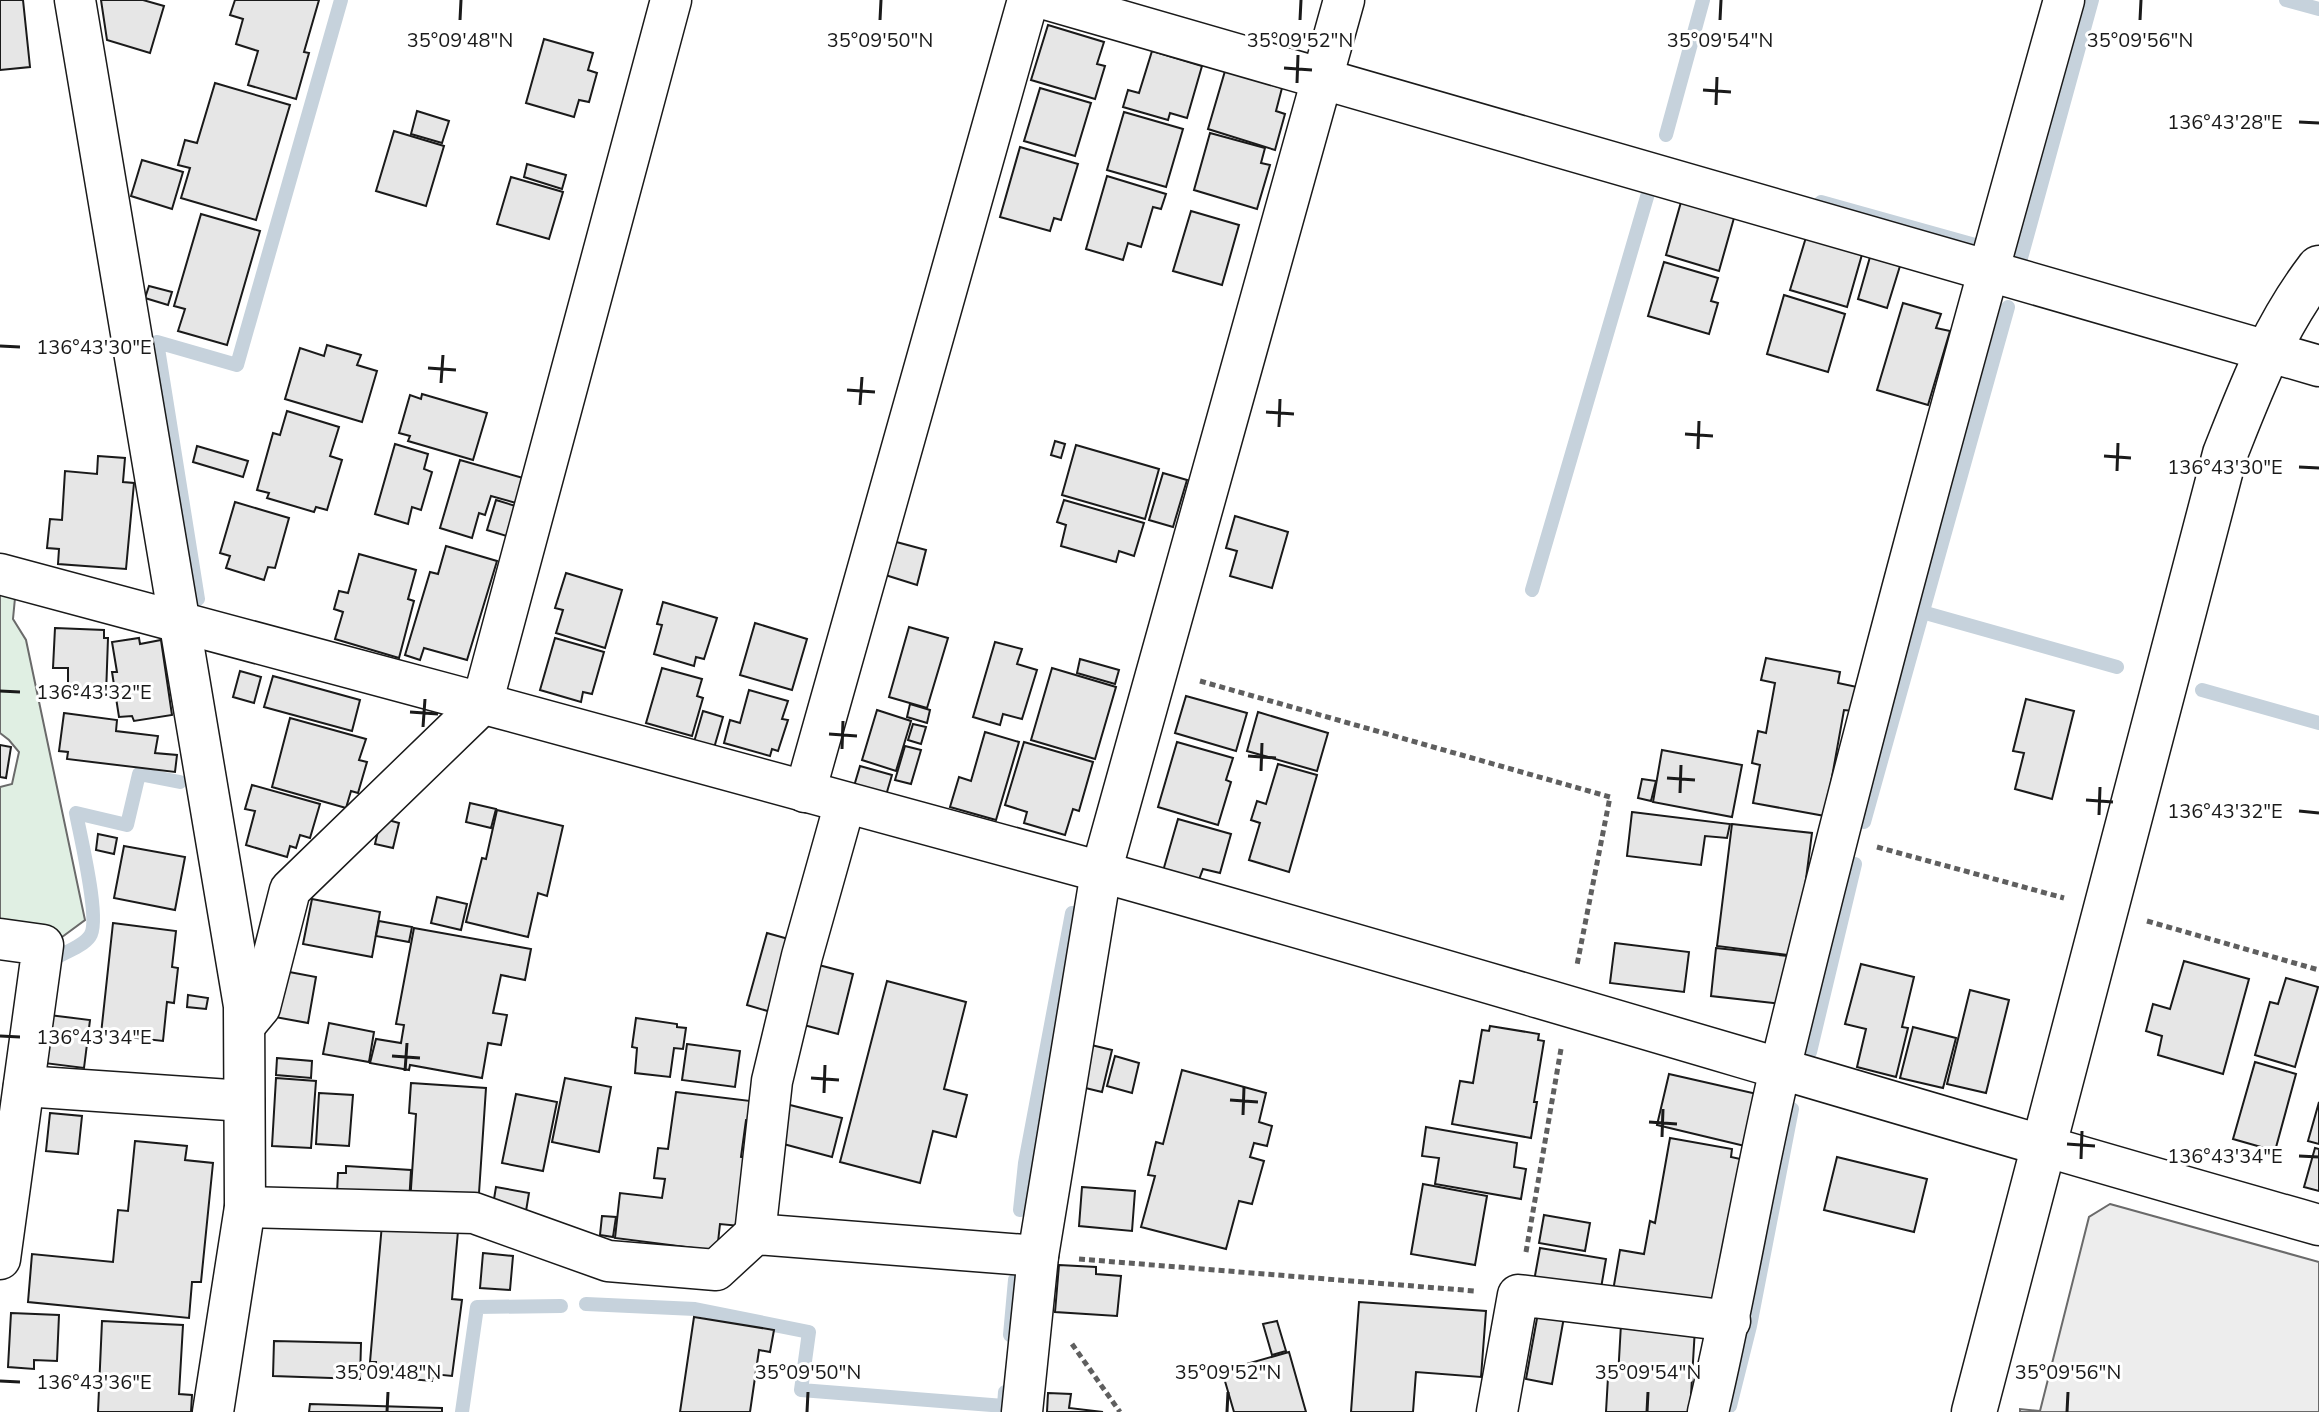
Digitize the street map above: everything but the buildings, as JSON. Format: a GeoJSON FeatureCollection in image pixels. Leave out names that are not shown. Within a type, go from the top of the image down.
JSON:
{"type":"FeatureCollection","features":[{"type":"Feature","properties":{"kind":"street"},"geometry":{"type":"LineString","coordinates":[[75,0],[244,1006],[245,1207],[213,1412]]}},
{"type":"Feature","properties":{"kind":"street"},"geometry":{"type":"LineString","coordinates":[[245,1026],[260,1007],[290,890],[482,704],[671,0]]}},
{"type":"Feature","properties":{"kind":"street"},"geometry":{"type":"LineString","coordinates":[[805,792],[1028,0]]}},
{"type":"Feature","properties":{"kind":"street"},"geometry":{"type":"LineString","coordinates":[[1049,0],[2319,366]]}},
{"type":"Feature","properties":{"kind":"street"},"geometry":{"type":"LineString","coordinates":[[1022,1412],[1038,1256],[1101,872],[1344,0]]}},
{"type":"Feature","properties":{"kind":"street"},"geometry":{"type":"LineString","coordinates":[[1708,1412],[1730,1321],[1780,1068],[1841,821],[1988,270],[2064,0]]}},
{"type":"Feature","properties":{"kind":"street"},"geometry":{"type":"LineString","coordinates":[[1974,1412],[2225,454],[2266,351],[2298,296],[2319,268]]}},
{"type":"Feature","properties":{"kind":"street"},"geometry":{"type":"LineString","coordinates":[[0,574],[1101,872],[2319,1225]]}},
{"type":"Feature","properties":{"kind":"street"},"geometry":{"type":"LineString","coordinates":[[245,1207],[474,1213],[608,1261],[716,1270],[755,1234],[772,1081],[802,956],[845,803]]}},
{"type":"Feature","properties":{"kind":"street"},"geometry":{"type":"LineString","coordinates":[[0,939],[43,945],[0,1259]]}},
{"type":"Feature","properties":{"kind":"street"},"geometry":{"type":"LineString","coordinates":[[24,1086],[244,1101]]}},
{"type":"Feature","properties":{"kind":"street"},"geometry":{"type":"LineString","coordinates":[[755,1234],[1038,1256]]}},
{"type":"Feature","properties":{"kind":"street"},"geometry":{"type":"LineString","coordinates":[[1497,1412],[1518,1295],[1730,1321]]}},
{"type":"Feature","properties":{"kind":"path"},"geometry":{"type":"LineString","coordinates":[[1038,1256],[1518,1295],[1568,1008],[1610,797],[1158,669]]}},
{"type":"Feature","properties":{"kind":"path"},"geometry":{"type":"LineString","coordinates":[[1031,1320],[1055,1320],[1120,1412]]}},
{"type":"Feature","properties":{"kind":"green space"},"geometry":{"type":"Polygon","coordinates":[[[0,594],[15,598],[13,619],[26,640],[85,920],[58,940],[0,931],[0,787],[12,784],[19,752],[0,733],[0,594]]]}},
{"type":"Feature","properties":{"kind":"shaded area"},"geometry":{"type":"Polygon","coordinates":[[[2110,1204],[2319,1262],[2319,1412],[2020,1412],[2020,1409],[2040,1411],[2089,1217],[2110,1204]]]}},
{"type":"Feature","properties":{"kind":"waterway"},"geometry":{"type":"LineString","coordinates":[[198,599],[157,342],[237,365],[341,0]]}},
{"type":"Feature","properties":{"kind":"waterway"},"geometry":{"type":"LineString","coordinates":[[1666,135],[1703,0]]}},
{"type":"Feature","properties":{"kind":"waterway"},"geometry":{"type":"LineString","coordinates":[[2021,258],[2092,0]]}},
{"type":"Feature","properties":{"kind":"waterway"},"geometry":{"type":"LineString","coordinates":[[2286,0],[2319,9]]}},
{"type":"Feature","properties":{"kind":"waterway"},"geometry":{"type":"LineString","coordinates":[[1532,590],[1649,190]]}},
{"type":"Feature","properties":{"kind":"waterway"},"geometry":{"type":"LineString","coordinates":[[1821,202],[1975,245]]}},
{"type":"Feature","properties":{"kind":"waterway"},"geometry":{"type":"LineString","coordinates":[[1864,822],[2008,307]]}},
{"type":"Feature","properties":{"kind":"waterway"},"geometry":{"type":"LineString","coordinates":[[1922,612],[2117,667]]}},
{"type":"Feature","properties":{"kind":"waterway"},"geometry":{"type":"LineString","coordinates":[[2202,690],[2319,723]]}},
{"type":"Feature","properties":{"kind":"waterway"},"geometry":{"type":"LineString","coordinates":[[59,956],[84,942],[93,927],[91,896],[76,813],[127,825],[139,774],[180,782]]}},
{"type":"Feature","properties":{"kind":"waterway"},"geometry":{"type":"LineString","coordinates":[[1810,1052],[1855,864]]}},
{"type":"Feature","properties":{"kind":"waterway"},"geometry":{"type":"LineString","coordinates":[[1020,1210],[1025,1163],[1072,913]]}},
{"type":"Feature","properties":{"kind":"waterway"},"geometry":{"type":"LineString","coordinates":[[1730,1406],[1750,1326],[1792,1109]]}},
{"type":"Feature","properties":{"kind":"waterway"},"geometry":{"type":"LineString","coordinates":[[1010,1335],[1015,1280]]}},
{"type":"Feature","properties":{"kind":"waterway"},"geometry":{"type":"LineString","coordinates":[[586,1304],[695,1309],[809,1332],[801,1390],[1004,1406],[1005,1392]]}},
{"type":"Feature","properties":{"kind":"waterway"},"geometry":{"type":"LineString","coordinates":[[462,1412],[477,1307],[561,1306]]}}]}
